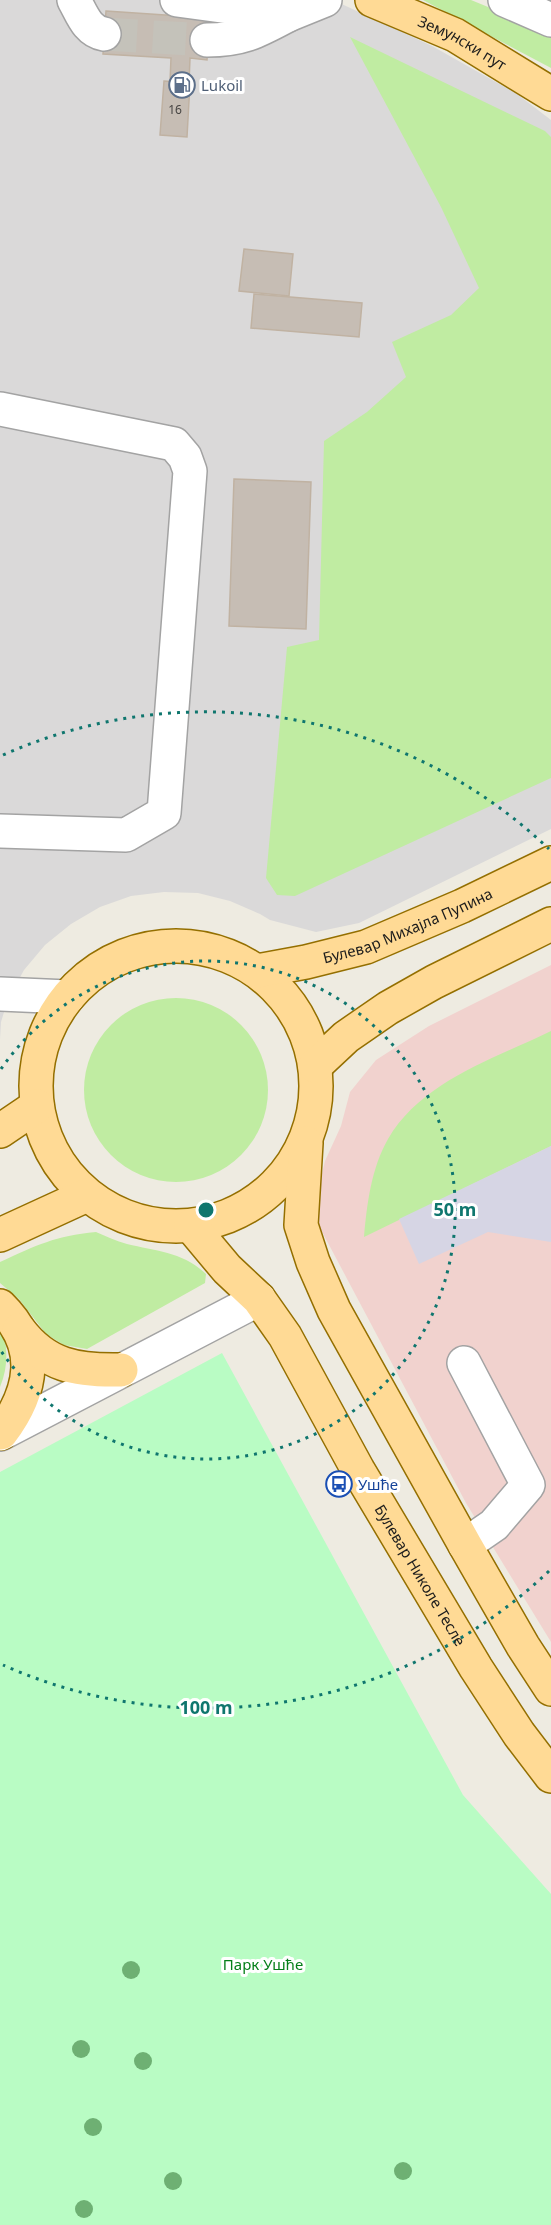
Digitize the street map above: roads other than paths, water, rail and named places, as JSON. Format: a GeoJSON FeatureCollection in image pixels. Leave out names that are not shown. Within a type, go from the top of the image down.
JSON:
{"type":"FeatureCollection","features":[{"type":"Feature","properties":{"kind":"main road","name":"Земунски пут"},"geometry":{"type":"LineString","coordinates":[[372,0],[455,34],[551,94]]}},
{"type":"Feature","properties":{"kind":"main road","name":"Булевар Михајла Пупина"},"geometry":{"type":"LineString","coordinates":[[256,971],[306,962],[366,947],[462,906],[551,863]]}},
{"type":"Feature","properties":{"kind":"main road"},"geometry":{"type":"LineString","coordinates":[[315,1066],[346,1037],[388,1008],[434,982],[551,924]]}},
{"type":"Feature","properties":{"kind":"main road"},"geometry":{"type":"LineString","coordinates":[[187,947],[212,951],[235,959],[256,971],[274,986],[295,1012],[310,1043],[315,1066],[314,1115],[306,1139],[290,1168],[260,1198],[231,1215],[216,1221],[191,1226],[163,1226],[136,1220],[110,1210],[87,1195],[59,1164],[49,1145],[37,1106],[36,1077],[41,1048],[56,1013],[68,997],[83,981],[102,968],[121,957],[142,950],[187,947]]}},
{"type":"Feature","properties":{"kind":"main road"},"geometry":{"type":"LineString","coordinates":[[0,1131],[37,1106]]}},
{"type":"Feature","properties":{"kind":"main road"},"geometry":{"type":"LineString","coordinates":[[306,1139],[301,1225],[313,1262],[334,1310],[465,1545],[551,1689]]}},
{"type":"Feature","properties":{"kind":"main road"},"geometry":{"type":"LineString","coordinates":[[0,1235],[87,1195]]}},
{"type":"Feature","properties":{"kind":"main road","name":"Булевар Николе Тесле"},"geometry":{"type":"LineString","coordinates":[[191,1226],[227,1269],[259,1299],[285,1336],[358,1470],[476,1668],[519,1734],[551,1776]]}},
{"type":"Feature","properties":{"kind":"main road"},"geometry":{"type":"LineString","coordinates":[[9,1317],[30,1346],[51,1360],[99,1371],[121,1370]]}},
{"type":"Feature","properties":{"kind":"main road"},"geometry":{"type":"LineString","coordinates":[[1,1433],[20,1403],[27,1385],[26,1346],[9,1317]]}},
{"type":"Feature","properties":{"kind":"street"},"geometry":{"type":"LineString","coordinates":[[74,0],[90,28],[96,33],[104,34]]}},
{"type":"Feature","properties":{"kind":"street"},"geometry":{"type":"LineString","coordinates":[[177,0],[288,15]]}},
{"type":"Feature","properties":{"kind":"street"},"geometry":{"type":"LineString","coordinates":[[207,40],[226,40],[250,35],[288,15],[325,0]]}},
{"type":"Feature","properties":{"kind":"street"},"geometry":{"type":"LineString","coordinates":[[505,0],[551,20]]}},
{"type":"Feature","properties":{"kind":"street"},"geometry":{"type":"LineString","coordinates":[[0,409],[174,444],[185,457],[190,471],[164,813],[126,835],[0,831]]}},
{"type":"Feature","properties":{"kind":"street"},"geometry":{"type":"LineString","coordinates":[[0,994],[68,997]]}},
{"type":"Feature","properties":{"kind":"street"},"geometry":{"type":"LineString","coordinates":[[1,1433],[259,1299]]}},
{"type":"Feature","properties":{"kind":"street"},"geometry":{"type":"LineString","coordinates":[[464,1363],[540,1487],[494,1525],[465,1545]]}},
{"type":"Feature","properties":{"kind":"tunnel"},"geometry":{"type":"LineString","coordinates":[[104,34],[207,40]]}},
{"type":"Feature","properties":{"kind":"place","name":"Lukoil"},"geometry":{"type":"Point","coordinates":[182,85]}},
{"type":"Feature","properties":{"kind":"place","name":"Ушће"},"geometry":{"type":"Point","coordinates":[339,1484]}},
{"type":"Feature","properties":{"kind":"park label","name":"Парк Ушће"},"geometry":{"type":"Point","coordinates":[263,1964]}}]}
